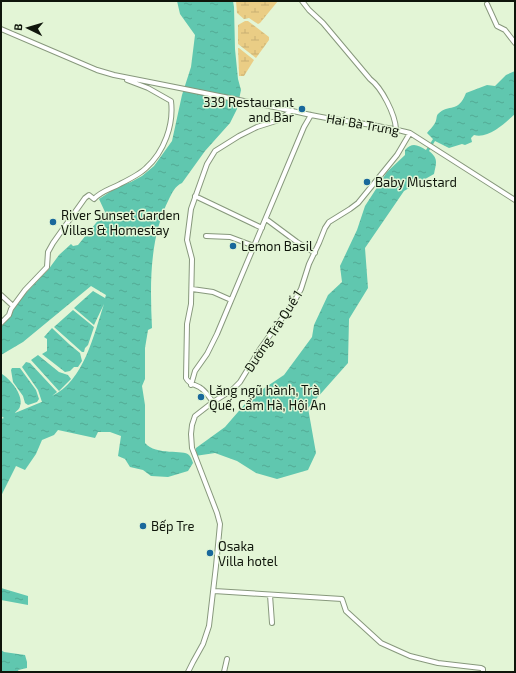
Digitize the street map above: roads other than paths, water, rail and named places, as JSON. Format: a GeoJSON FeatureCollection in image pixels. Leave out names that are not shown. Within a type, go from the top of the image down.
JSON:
{"type":"FeatureCollection","features":[{"type":"Feature","properties":{"kind":"street"},"geometry":{"type":"LineString","coordinates":[[302,1],[374,82],[390,108],[396,129]]}},
{"type":"Feature","properties":{"kind":"street"},"geometry":{"type":"LineString","coordinates":[[487,4],[497,26],[505,30],[515,43]]}},
{"type":"Feature","properties":{"kind":"street"},"geometry":{"type":"LineString","coordinates":[[1,29],[97,70],[119,76],[148,88],[171,101],[170,123],[163,145],[153,161],[140,172],[99,194],[94,199],[90,194],[85,198],[48,252],[47,267],[25,290],[13,306],[9,315],[1,323]]}},
{"type":"Feature","properties":{"kind":"street","name":"Hai Bà Trưng"},"geometry":{"type":"LineString","coordinates":[[119,76],[292,110],[310,115],[396,129],[410,133],[515,200]]}},
{"type":"Feature","properties":{"kind":"street"},"geometry":{"type":"LineString","coordinates":[[213,402],[201,388],[191,384],[186,378],[187,324],[192,289],[192,259],[187,240],[191,209],[207,164],[215,151],[257,127],[279,120],[292,110]]}},
{"type":"Feature","properties":{"kind":"street"},"geometry":{"type":"LineString","coordinates":[[191,384],[195,371],[207,354],[231,300],[310,115]]}},
{"type":"Feature","properties":{"kind":"street","name":"Đường Trà Quế 1"},"geometry":{"type":"LineString","coordinates":[[214,592],[220,524],[192,448],[191,434],[195,416],[232,390],[240,382],[260,349],[295,300],[301,289],[309,264],[329,222],[358,202],[397,155],[410,133]]}},
{"type":"Feature","properties":{"kind":"street"},"geometry":{"type":"LineString","coordinates":[[195,196],[262,228]]}},
{"type":"Feature","properties":{"kind":"street"},"geometry":{"type":"LineString","coordinates":[[266,219],[314,253]]}},
{"type":"Feature","properties":{"kind":"street"},"geometry":{"type":"LineString","coordinates":[[206,236],[229,236],[254,246]]}},
{"type":"Feature","properties":{"kind":"street"},"geometry":{"type":"LineString","coordinates":[[192,289],[213,292],[231,300]]}},
{"type":"Feature","properties":{"kind":"street"},"geometry":{"type":"LineString","coordinates":[[1,295],[13,306]]}},
{"type":"Feature","properties":{"kind":"street"},"geometry":{"type":"LineString","coordinates":[[188,672],[207,635],[214,592],[342,599],[346,611],[381,643],[410,656],[438,663],[482,668],[483,672]]}},
{"type":"Feature","properties":{"kind":"street"},"geometry":{"type":"LineString","coordinates":[[270,595],[272,623]]}},
{"type":"Feature","properties":{"kind":"street"},"geometry":{"type":"LineString","coordinates":[[224,672],[227,659]]}},
{"type":"Feature","properties":{"kind":"water"},"geometry":{"type":"Polygon","coordinates":[[[177,1],[233,1],[235,49],[238,79],[241,90],[237,109],[230,123],[205,151],[182,183],[171,194],[162,214],[154,246],[152,262],[152,328],[148,330],[145,348],[145,379],[142,386],[145,405],[145,443],[156,450],[186,453],[189,455],[193,463],[188,471],[168,477],[151,476],[143,470],[130,467],[125,459],[118,456],[121,436],[110,432],[98,432],[95,438],[58,430],[54,435],[42,440],[36,454],[25,470],[16,466],[1,496],[1,419],[4,418],[1,416],[1,375],[2,374],[5,376],[12,383],[20,397],[20,407],[15,413],[42,402],[38,390],[22,367],[26,362],[30,363],[57,392],[52,396],[63,389],[72,380],[86,356],[104,304],[94,325],[74,308],[93,291],[105,298],[106,295],[91,286],[23,342],[1,355],[1,327],[8,319],[20,299],[48,270],[59,255],[71,244],[73,246],[78,245],[105,212],[99,199],[119,186],[142,176],[154,166],[172,141],[182,95],[191,67],[195,35],[180,14],[177,1]]]}},
{"type":"Feature","properties":{"kind":"water"},"geometry":{"type":"Polygon","coordinates":[[[515,71],[515,114],[502,126],[491,132],[480,136],[474,135],[471,138],[472,142],[465,145],[462,144],[449,148],[435,141],[429,151],[436,159],[434,174],[404,191],[365,248],[368,288],[349,319],[348,363],[308,408],[316,453],[308,470],[277,479],[256,473],[237,461],[215,453],[195,456],[196,448],[225,427],[251,397],[284,375],[312,337],[314,325],[328,295],[342,282],[340,266],[357,230],[365,206],[387,172],[405,155],[405,150],[410,146],[415,145],[426,150],[433,139],[427,133],[436,122],[438,114],[446,109],[460,104],[466,93],[487,85],[495,86],[506,75],[515,71]]]}},
{"type":"Feature","properties":{"kind":"water"},"geometry":{"type":"Polygon","coordinates":[[[73,310],[94,327],[84,352],[82,352],[54,327],[73,310]]]}},
{"type":"Feature","properties":{"kind":"water"},"geometry":{"type":"Polygon","coordinates":[[[52,328],[80,353],[82,361],[78,367],[74,367],[70,371],[65,372],[42,354],[47,351],[47,339],[44,337],[52,328]]]}},
{"type":"Feature","properties":{"kind":"water"},"geometry":{"type":"Polygon","coordinates":[[[38,355],[59,372],[68,375],[71,379],[59,391],[31,360],[38,355]]]}},
{"type":"Feature","properties":{"kind":"water"},"geometry":{"type":"Polygon","coordinates":[[[12,368],[20,368],[36,390],[39,399],[37,402],[28,405],[25,403],[23,396],[13,382],[12,368]]]}},
{"type":"Feature","properties":{"kind":"water"},"geometry":{"type":"Polygon","coordinates":[[[1,588],[28,596],[28,605],[1,600],[1,588]]]}},
{"type":"Feature","properties":{"kind":"water"},"geometry":{"type":"Polygon","coordinates":[[[1,650],[4,652],[25,655],[27,668],[18,670],[19,672],[1,672],[1,650]]]}},
{"type":"Feature","properties":{"kind":"place","name":"339 Restaurant and Bar"},"geometry":{"type":"Point","coordinates":[302,109]}},
{"type":"Feature","properties":{"kind":"place","name":"Baby Mustard"},"geometry":{"type":"Point","coordinates":[367,182]}},
{"type":"Feature","properties":{"kind":"place","name":"River Sunset Garden Villas & Homestay"},"geometry":{"type":"Point","coordinates":[53,222]}},
{"type":"Feature","properties":{"kind":"place","name":"Lemon Basil"},"geometry":{"type":"Point","coordinates":[233,246]}},
{"type":"Feature","properties":{"kind":"place","name":"Lăng ngũ hành, Trà Quế, Cẩm Hà, Hội An"},"geometry":{"type":"Point","coordinates":[201,397]}},
{"type":"Feature","properties":{"kind":"place","name":"Bếp Tre"},"geometry":{"type":"Point","coordinates":[143,526]}},
{"type":"Feature","properties":{"kind":"place","name":"Osaka Villa hotel"},"geometry":{"type":"Point","coordinates":[210,553]}}]}
